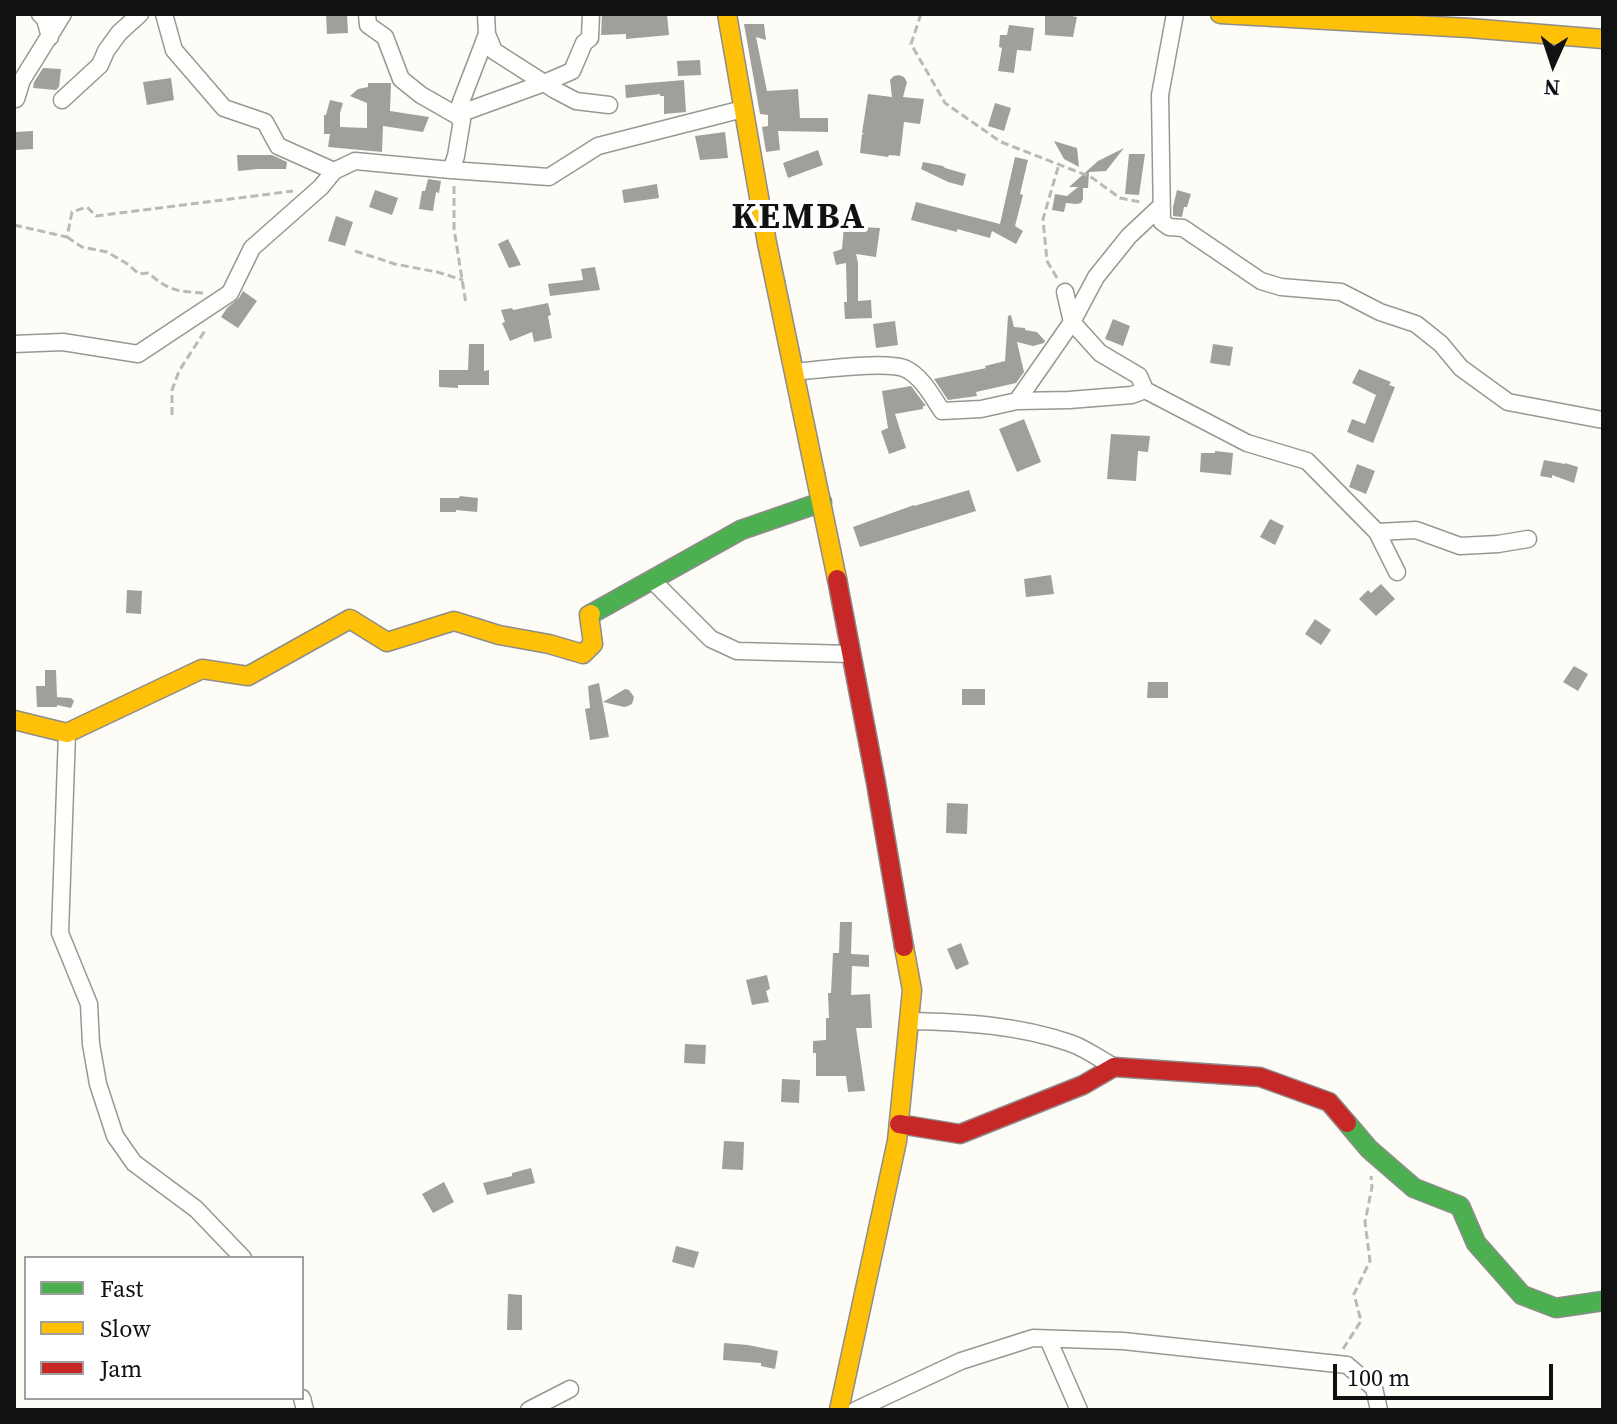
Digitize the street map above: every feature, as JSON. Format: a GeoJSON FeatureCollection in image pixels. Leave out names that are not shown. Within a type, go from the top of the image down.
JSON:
{"type":"FeatureCollection","features":[{"type":"Feature","properties":{"kind":"street"},"geometry":{"type":"LineString","coordinates":[[40,14],[45,19],[50,37]]}},
{"type":"Feature","properties":{"kind":"street"},"geometry":{"type":"LineString","coordinates":[[16,99],[22,80],[63,14]]}},
{"type":"Feature","properties":{"kind":"street"},"geometry":{"type":"LineString","coordinates":[[62,100],[100,65],[119,33],[140,14]]}},
{"type":"Feature","properties":{"kind":"street"},"geometry":{"type":"LineString","coordinates":[[164,14],[174,50],[224,108],[265,122],[278,146],[334,171]]}},
{"type":"Feature","properties":{"kind":"street"},"geometry":{"type":"LineString","coordinates":[[367,14],[368,25],[385,37],[401,79],[462,120],[453,170]]}},
{"type":"Feature","properties":{"kind":"street"},"geometry":{"type":"LineString","coordinates":[[486,14],[487,34],[494,51],[576,101],[609,105]]}},
{"type":"Feature","properties":{"kind":"street"},"geometry":{"type":"LineString","coordinates":[[456,115],[572,71],[584,43],[590,38],[591,14]]}},
{"type":"Feature","properties":{"kind":"street"},"geometry":{"type":"LineString","coordinates":[[727,14],[767,243],[822,502],[912,990],[897,1141],[839,1410]]}},
{"type":"Feature","properties":{"kind":"street"},"geometry":{"type":"LineString","coordinates":[[1175,14],[1160,95],[1162,222],[1169,227],[1183,228],[1261,281],[1281,287],[1341,292],[1380,312],[1416,324],[1441,344],[1461,368],[1508,402],[1603,420]]}},
{"type":"Feature","properties":{"kind":"street"},"geometry":{"type":"LineString","coordinates":[[1220,14],[1603,39]]}},
{"type":"Feature","properties":{"kind":"street"},"geometry":{"type":"LineString","coordinates":[[456,115],[487,34]]}},
{"type":"Feature","properties":{"kind":"street"},"geometry":{"type":"LineString","coordinates":[[14,344],[63,342],[138,354],[230,293],[252,248],[321,187],[334,171],[355,161],[549,177],[598,146],[743,109]]}},
{"type":"Feature","properties":{"kind":"street"},"geometry":{"type":"LineString","coordinates":[[1017,401],[1072,322],[1096,277],[1129,236],[1160,207]]}},
{"type":"Feature","properties":{"kind":"street"},"geometry":{"type":"LineString","coordinates":[[1065,292],[1072,322],[1100,353],[1139,376],[1145,390],[1247,443],[1307,461],[1377,532],[1397,572]]}},
{"type":"Feature","properties":{"kind":"street"},"geometry":{"type":"LineString","coordinates":[[794,372],[871,365],[904,367],[920,379],[942,411],[981,409],[1017,401],[1132,395],[1145,390]]}},
{"type":"Feature","properties":{"kind":"street"},"geometry":{"type":"LineString","coordinates":[[14,720],[67,733],[202,669],[248,676],[350,619],[387,642],[454,621],[499,635],[583,654],[593,644],[589,615],[741,530],[822,502]]}},
{"type":"Feature","properties":{"kind":"street"},"geometry":{"type":"LineString","coordinates":[[1377,532],[1416,530],[1460,546],[1528,539]]}},
{"type":"Feature","properties":{"kind":"street"},"geometry":{"type":"LineString","coordinates":[[653,581],[711,639],[737,651],[851,654]]}},
{"type":"Feature","properties":{"kind":"street"},"geometry":{"type":"LineString","coordinates":[[67,733],[60,933],[89,1004],[91,1044],[98,1084],[115,1136],[134,1163],[196,1209],[241,1256]]}},
{"type":"Feature","properties":{"kind":"street"},"geometry":{"type":"LineString","coordinates":[[909,1021],[967,1022],[1003,1027],[1071,1043],[1114,1067],[1260,1077],[1329,1102],[1369,1149],[1414,1188],[1460,1206],[1476,1243],[1522,1295],[1556,1308],[1603,1301]]}},
{"type":"Feature","properties":{"kind":"street"},"geometry":{"type":"LineString","coordinates":[[899,1124],[960,1134],[1083,1085],[1114,1067]]}},
{"type":"Feature","properties":{"kind":"street"},"geometry":{"type":"LineString","coordinates":[[856,1410],[961,1361],[1033,1338],[1123,1341],[1347,1365],[1374,1388],[1379,1410]]}},
{"type":"Feature","properties":{"kind":"street"},"geometry":{"type":"LineString","coordinates":[[1048,1339],[1079,1410]]}},
{"type":"Feature","properties":{"kind":"street"},"geometry":{"type":"LineString","coordinates":[[529,1410],[570,1389]]}},
{"type":"Feature","properties":{"kind":"path"},"geometry":{"type":"LineString","coordinates":[[921,14],[911,44],[945,103],[1001,142],[1091,177],[1120,198],[1160,207]]}},
{"type":"Feature","properties":{"kind":"path"},"geometry":{"type":"LineString","coordinates":[[1059,164],[1043,219],[1047,261],[1065,292]]}},
{"type":"Feature","properties":{"kind":"path"},"geometry":{"type":"LineString","coordinates":[[453,170],[454,229],[466,304]]}},
{"type":"Feature","properties":{"kind":"path"},"geometry":{"type":"LineString","coordinates":[[67,237],[72,212],[87,207],[96,216],[321,187]]}},
{"type":"Feature","properties":{"kind":"path"},"geometry":{"type":"LineString","coordinates":[[14,225],[67,237],[82,247],[107,252],[139,274],[148,273],[178,292],[227,295]]}},
{"type":"Feature","properties":{"kind":"path"},"geometry":{"type":"LineString","coordinates":[[355,251],[463,280]]}},
{"type":"Feature","properties":{"kind":"path"},"geometry":{"type":"LineString","coordinates":[[172,415],[172,390],[179,371],[207,328],[211,306]]}},
{"type":"Feature","properties":{"kind":"path"},"geometry":{"type":"LineString","coordinates":[[1347,1365],[1343,1347],[1361,1321],[1354,1294],[1370,1261],[1365,1222],[1372,1187],[1369,1149]]}},
{"type":"Feature","properties":{"kind":"building"},"geometry":{"type":"Polygon","coordinates":[[[326,14],[347,14],[348,33],[327,34],[326,14]]]}},
{"type":"Feature","properties":{"kind":"building"},"geometry":{"type":"Polygon","coordinates":[[[602,14],[667,14],[669,35],[626,39],[626,34],[601,35],[602,14]]]}},
{"type":"Feature","properties":{"kind":"building"},"geometry":{"type":"Polygon","coordinates":[[[1045,14],[1077,17],[1073,37],[1045,35],[1045,14]]]}},
{"type":"Feature","properties":{"kind":"building"},"geometry":{"type":"Polygon","coordinates":[[[744,24],[764,24],[766,40],[756,37],[767,91],[798,89],[800,118],[828,118],[828,132],[778,131],[780,150],[766,152],[762,127],[768,126],[768,115],[760,114],[744,24]]]}},
{"type":"Feature","properties":{"kind":"building"},"geometry":{"type":"Polygon","coordinates":[[[1009,25],[1034,28],[1031,51],[1017,50],[1014,73],[998,71],[1002,48],[999,47],[1000,35],[1007,35],[1009,25]]]}},
{"type":"Feature","properties":{"kind":"building"},"geometry":{"type":"Polygon","coordinates":[[[700,60],[701,75],[678,76],[677,61],[700,60]]]}},
{"type":"Feature","properties":{"kind":"building"},"geometry":{"type":"Polygon","coordinates":[[[43,68],[61,69],[56,90],[33,88],[43,68]]]}},
{"type":"Feature","properties":{"kind":"building"},"geometry":{"type":"Polygon","coordinates":[[[899,75],[907,82],[903,97],[924,99],[920,124],[904,122],[900,156],[860,153],[868,94],[892,97],[890,80],[899,75]]]}},
{"type":"Feature","properties":{"kind":"building"},"geometry":{"type":"Polygon","coordinates":[[[171,78],[174,100],[147,105],[143,82],[171,78]]]}},
{"type":"Feature","properties":{"kind":"building"},"geometry":{"type":"Polygon","coordinates":[[[684,80],[686,112],[664,114],[664,96],[660,94],[626,98],[625,85],[684,80]]]}},
{"type":"Feature","properties":{"kind":"building"},"geometry":{"type":"Polygon","coordinates":[[[368,83],[391,83],[390,111],[429,117],[423,132],[383,126],[382,152],[328,147],[330,134],[324,134],[324,115],[330,100],[343,103],[340,127],[367,128],[367,103],[350,96],[358,89],[368,87],[368,83]]]}},
{"type":"Feature","properties":{"kind":"building"},"geometry":{"type":"Polygon","coordinates":[[[995,103],[1011,108],[1004,131],[988,126],[995,103]]]}},
{"type":"Feature","properties":{"kind":"building"},"geometry":{"type":"Polygon","coordinates":[[[33,131],[33,149],[15,150],[15,132],[33,131]]]}},
{"type":"Feature","properties":{"kind":"building"},"geometry":{"type":"Polygon","coordinates":[[[725,132],[728,158],[700,160],[695,136],[725,132]]]}},
{"type":"Feature","properties":{"kind":"building"},"geometry":{"type":"Polygon","coordinates":[[[1054,141],[1077,148],[1079,167],[1064,159],[1054,141]]]}},
{"type":"Feature","properties":{"kind":"building"},"geometry":{"type":"Polygon","coordinates":[[[1124,148],[1106,171],[1089,172],[1088,188],[1083,188],[1081,203],[1066,203],[1064,212],[1052,210],[1055,194],[1067,196],[1078,187],[1069,187],[1098,161],[1124,148]]]}},
{"type":"Feature","properties":{"kind":"building"},"geometry":{"type":"Polygon","coordinates":[[[818,150],[823,165],[788,178],[783,163],[818,150]]]}},
{"type":"Feature","properties":{"kind":"building"},"geometry":{"type":"Polygon","coordinates":[[[1129,154],[1145,154],[1139,195],[1125,194],[1129,154]]]}},
{"type":"Feature","properties":{"kind":"building"},"geometry":{"type":"Polygon","coordinates":[[[237,155],[272,155],[287,162],[286,169],[238,171],[237,155]]]}},
{"type":"Feature","properties":{"kind":"building"},"geometry":{"type":"Polygon","coordinates":[[[1015,157],[1028,160],[1015,226],[1023,231],[1016,244],[992,231],[990,238],[911,220],[916,202],[1000,224],[1015,157]]]}},
{"type":"Feature","properties":{"kind":"building"},"geometry":{"type":"Polygon","coordinates":[[[923,162],[966,174],[963,186],[921,169],[923,162]]]}},
{"type":"Feature","properties":{"kind":"building"},"geometry":{"type":"Polygon","coordinates":[[[428,179],[441,181],[433,211],[419,209],[428,179]]]}},
{"type":"Feature","properties":{"kind":"building"},"geometry":{"type":"Polygon","coordinates":[[[657,184],[659,198],[624,203],[622,190],[657,184]]]}},
{"type":"Feature","properties":{"kind":"building"},"geometry":{"type":"Polygon","coordinates":[[[375,190],[398,198],[392,215],[369,207],[375,190]]]}},
{"type":"Feature","properties":{"kind":"building"},"geometry":{"type":"Polygon","coordinates":[[[1177,190],[1191,194],[1182,217],[1173,216],[1177,190]]]}},
{"type":"Feature","properties":{"kind":"building"},"geometry":{"type":"Polygon","coordinates":[[[336,216],[353,222],[345,246],[328,241],[336,216]]]}},
{"type":"Feature","properties":{"kind":"building"},"geometry":{"type":"Polygon","coordinates":[[[844,226],[880,228],[876,257],[856,254],[858,301],[871,300],[872,318],[845,319],[846,263],[836,265],[833,252],[842,249],[844,226]]]}},
{"type":"Feature","properties":{"kind":"building"},"geometry":{"type":"Polygon","coordinates":[[[508,239],[521,265],[509,268],[498,244],[508,239]]]}},
{"type":"Feature","properties":{"kind":"building"},"geometry":{"type":"Polygon","coordinates":[[[595,267],[600,290],[550,296],[548,284],[583,280],[581,269],[595,267]]]}},
{"type":"Feature","properties":{"kind":"building"},"geometry":{"type":"Polygon","coordinates":[[[243,291],[257,301],[238,328],[221,317],[243,291]]]}},
{"type":"Feature","properties":{"kind":"building"},"geometry":{"type":"Polygon","coordinates":[[[548,303],[552,338],[534,342],[532,332],[510,341],[502,323],[505,322],[501,310],[548,303]]]}},
{"type":"Feature","properties":{"kind":"building"},"geometry":{"type":"Polygon","coordinates":[[[1011,315],[1014,327],[1037,332],[1045,341],[1033,346],[1017,342],[1024,372],[1016,383],[976,392],[977,396],[948,400],[934,379],[1005,361],[1008,316],[1011,315]]]}},
{"type":"Feature","properties":{"kind":"building"},"geometry":{"type":"Polygon","coordinates":[[[1113,319],[1130,326],[1123,346],[1105,339],[1113,319]]]}},
{"type":"Feature","properties":{"kind":"building"},"geometry":{"type":"Polygon","coordinates":[[[895,321],[898,345],[876,348],[873,324],[895,321]]]}},
{"type":"Feature","properties":{"kind":"building"},"geometry":{"type":"Polygon","coordinates":[[[469,344],[484,344],[484,371],[489,370],[489,385],[439,387],[439,370],[468,370],[469,344]]]}},
{"type":"Feature","properties":{"kind":"building"},"geometry":{"type":"Polygon","coordinates":[[[1213,344],[1233,347],[1230,366],[1210,363],[1213,344]]]}},
{"type":"Feature","properties":{"kind":"building"},"geometry":{"type":"Polygon","coordinates":[[[1359,369],[1391,382],[1389,385],[1395,387],[1373,443],[1347,432],[1352,419],[1365,424],[1376,395],[1352,383],[1359,369]]]}},
{"type":"Feature","properties":{"kind":"building"},"geometry":{"type":"Polygon","coordinates":[[[911,386],[926,406],[895,414],[906,448],[889,454],[881,431],[888,428],[882,391],[911,386]]]}},
{"type":"Feature","properties":{"kind":"building"},"geometry":{"type":"Polygon","coordinates":[[[1024,419],[1041,462],[1017,472],[999,429],[1024,419]]]}},
{"type":"Feature","properties":{"kind":"building"},"geometry":{"type":"Polygon","coordinates":[[[1111,434],[1150,436],[1148,452],[1138,451],[1136,481],[1107,479],[1111,434]]]}},
{"type":"Feature","properties":{"kind":"building"},"geometry":{"type":"Polygon","coordinates":[[[1201,453],[1233,453],[1231,475],[1200,472],[1201,453]]]}},
{"type":"Feature","properties":{"kind":"building"},"geometry":{"type":"Polygon","coordinates":[[[1544,460],[1578,467],[1574,483],[1552,475],[1552,478],[1540,476],[1544,460]]]}},
{"type":"Feature","properties":{"kind":"building"},"geometry":{"type":"Polygon","coordinates":[[[1357,464],[1375,471],[1366,494],[1349,487],[1357,464]]]}},
{"type":"Feature","properties":{"kind":"building"},"geometry":{"type":"Polygon","coordinates":[[[969,490],[976,511],[860,547],[853,527],[914,505],[969,490]]]}},
{"type":"Feature","properties":{"kind":"building"},"geometry":{"type":"Polygon","coordinates":[[[440,498],[478,498],[477,512],[440,512],[440,498]]]}},
{"type":"Feature","properties":{"kind":"building"},"geometry":{"type":"Polygon","coordinates":[[[1270,519],[1284,526],[1275,545],[1260,537],[1270,519]]]}},
{"type":"Feature","properties":{"kind":"building"},"geometry":{"type":"Polygon","coordinates":[[[1051,575],[1054,594],[1026,597],[1024,579],[1051,575]]]}},
{"type":"Feature","properties":{"kind":"building"},"geometry":{"type":"Polygon","coordinates":[[[1381,584],[1395,599],[1376,616],[1359,599],[1381,584]]]}},
{"type":"Feature","properties":{"kind":"building"},"geometry":{"type":"Polygon","coordinates":[[[127,590],[142,591],[141,614],[126,613],[127,590]]]}},
{"type":"Feature","properties":{"kind":"building"},"geometry":{"type":"Polygon","coordinates":[[[1315,619],[1331,630],[1321,645],[1305,634],[1315,619]]]}},
{"type":"Feature","properties":{"kind":"building"},"geometry":{"type":"Polygon","coordinates":[[[1574,666],[1588,674],[1578,691],[1563,682],[1574,666]]]}},
{"type":"Feature","properties":{"kind":"building"},"geometry":{"type":"Polygon","coordinates":[[[45,670],[56,670],[57,697],[71,698],[74,701],[71,708],[57,705],[37,707],[36,686],[45,686],[45,670]]]}},
{"type":"Feature","properties":{"kind":"building"},"geometry":{"type":"Polygon","coordinates":[[[1148,682],[1168,682],[1168,698],[1147,698],[1148,682]]]}},
{"type":"Feature","properties":{"kind":"building"},"geometry":{"type":"Polygon","coordinates":[[[599,683],[609,737],[590,740],[585,709],[590,708],[588,686],[599,683]]]}},
{"type":"Feature","properties":{"kind":"building"},"geometry":{"type":"Polygon","coordinates":[[[625,689],[634,697],[632,704],[624,707],[603,702],[625,689]]]}},
{"type":"Feature","properties":{"kind":"building"},"geometry":{"type":"Polygon","coordinates":[[[962,689],[985,689],[985,705],[962,705],[962,689]]]}},
{"type":"Feature","properties":{"kind":"building"},"geometry":{"type":"Polygon","coordinates":[[[947,803],[968,804],[967,834],[946,833],[947,803]]]}},
{"type":"Feature","properties":{"kind":"building"},"geometry":{"type":"Polygon","coordinates":[[[840,922],[852,922],[851,954],[869,955],[869,967],[852,966],[851,995],[870,994],[872,1028],[856,1028],[865,1091],[848,1092],[846,1076],[816,1076],[813,1041],[826,1040],[828,993],[831,993],[833,953],[839,953],[840,922]]]}},
{"type":"Feature","properties":{"kind":"building"},"geometry":{"type":"Polygon","coordinates":[[[961,943],[969,964],[956,970],[947,949],[961,943]]]}},
{"type":"Feature","properties":{"kind":"building"},"geometry":{"type":"Polygon","coordinates":[[[767,975],[769,1002],[752,1005],[746,980],[767,975]]]}},
{"type":"Feature","properties":{"kind":"building"},"geometry":{"type":"Polygon","coordinates":[[[685,1044],[706,1045],[705,1064],[684,1063],[685,1044]]]}},
{"type":"Feature","properties":{"kind":"building"},"geometry":{"type":"Polygon","coordinates":[[[782,1079],[800,1080],[799,1103],[781,1102],[782,1079]]]}},
{"type":"Feature","properties":{"kind":"building"},"geometry":{"type":"Polygon","coordinates":[[[724,1141],[744,1142],[743,1170],[722,1169],[724,1141]]]}},
{"type":"Feature","properties":{"kind":"building"},"geometry":{"type":"Polygon","coordinates":[[[531,1168],[535,1183],[487,1195],[483,1183],[531,1168]]]}},
{"type":"Feature","properties":{"kind":"building"},"geometry":{"type":"Polygon","coordinates":[[[444,1182],[454,1202],[433,1213],[422,1194],[444,1182]]]}},
{"type":"Feature","properties":{"kind":"building"},"geometry":{"type":"Polygon","coordinates":[[[676,1246],[699,1252],[694,1268],[672,1262],[676,1246]]]}},
{"type":"Feature","properties":{"kind":"building"},"geometry":{"type":"Polygon","coordinates":[[[508,1294],[522,1295],[522,1330],[507,1330],[508,1294]]]}},
{"type":"Feature","properties":{"kind":"building"},"geometry":{"type":"Polygon","coordinates":[[[724,1343],[778,1351],[775,1369],[761,1366],[761,1363],[723,1360],[724,1343]]]}},
{"type":"Feature","properties":{"kind":"traffic: fast"},"geometry":{"type":"LineString","coordinates":[[591,614],[741,530],[822,502]]}},
{"type":"Feature","properties":{"kind":"traffic: fast"},"geometry":{"type":"LineString","coordinates":[[1347,1123],[1369,1149],[1414,1188],[1460,1206],[1476,1243],[1522,1295],[1556,1308],[1603,1301]]}},
{"type":"Feature","properties":{"kind":"traffic: slow"},"geometry":{"type":"LineString","coordinates":[[727,14],[767,243],[837,579]]}},
{"type":"Feature","properties":{"kind":"traffic: slow"},"geometry":{"type":"LineString","coordinates":[[1220,14],[1603,39]]}},
{"type":"Feature","properties":{"kind":"traffic: slow"},"geometry":{"type":"LineString","coordinates":[[14,720],[67,733],[202,669],[248,676],[350,619],[387,642],[454,621],[499,635],[583,654],[593,644],[591,614]]}},
{"type":"Feature","properties":{"kind":"traffic: slow"},"geometry":{"type":"LineString","coordinates":[[839,1410],[897,1141],[912,990],[904,947]]}},
{"type":"Feature","properties":{"kind":"traffic: jam"},"geometry":{"type":"LineString","coordinates":[[837,579],[904,947]]}},
{"type":"Feature","properties":{"kind":"traffic: jam"},"geometry":{"type":"LineString","coordinates":[[899,1124],[960,1134],[1083,1085],[1114,1067],[1260,1077],[1329,1102],[1347,1123]]}},
{"type":"Feature","properties":{"kind":"district","name":"KEMBA"},"geometry":{"type":"Point","coordinates":[799,219]}}]}
